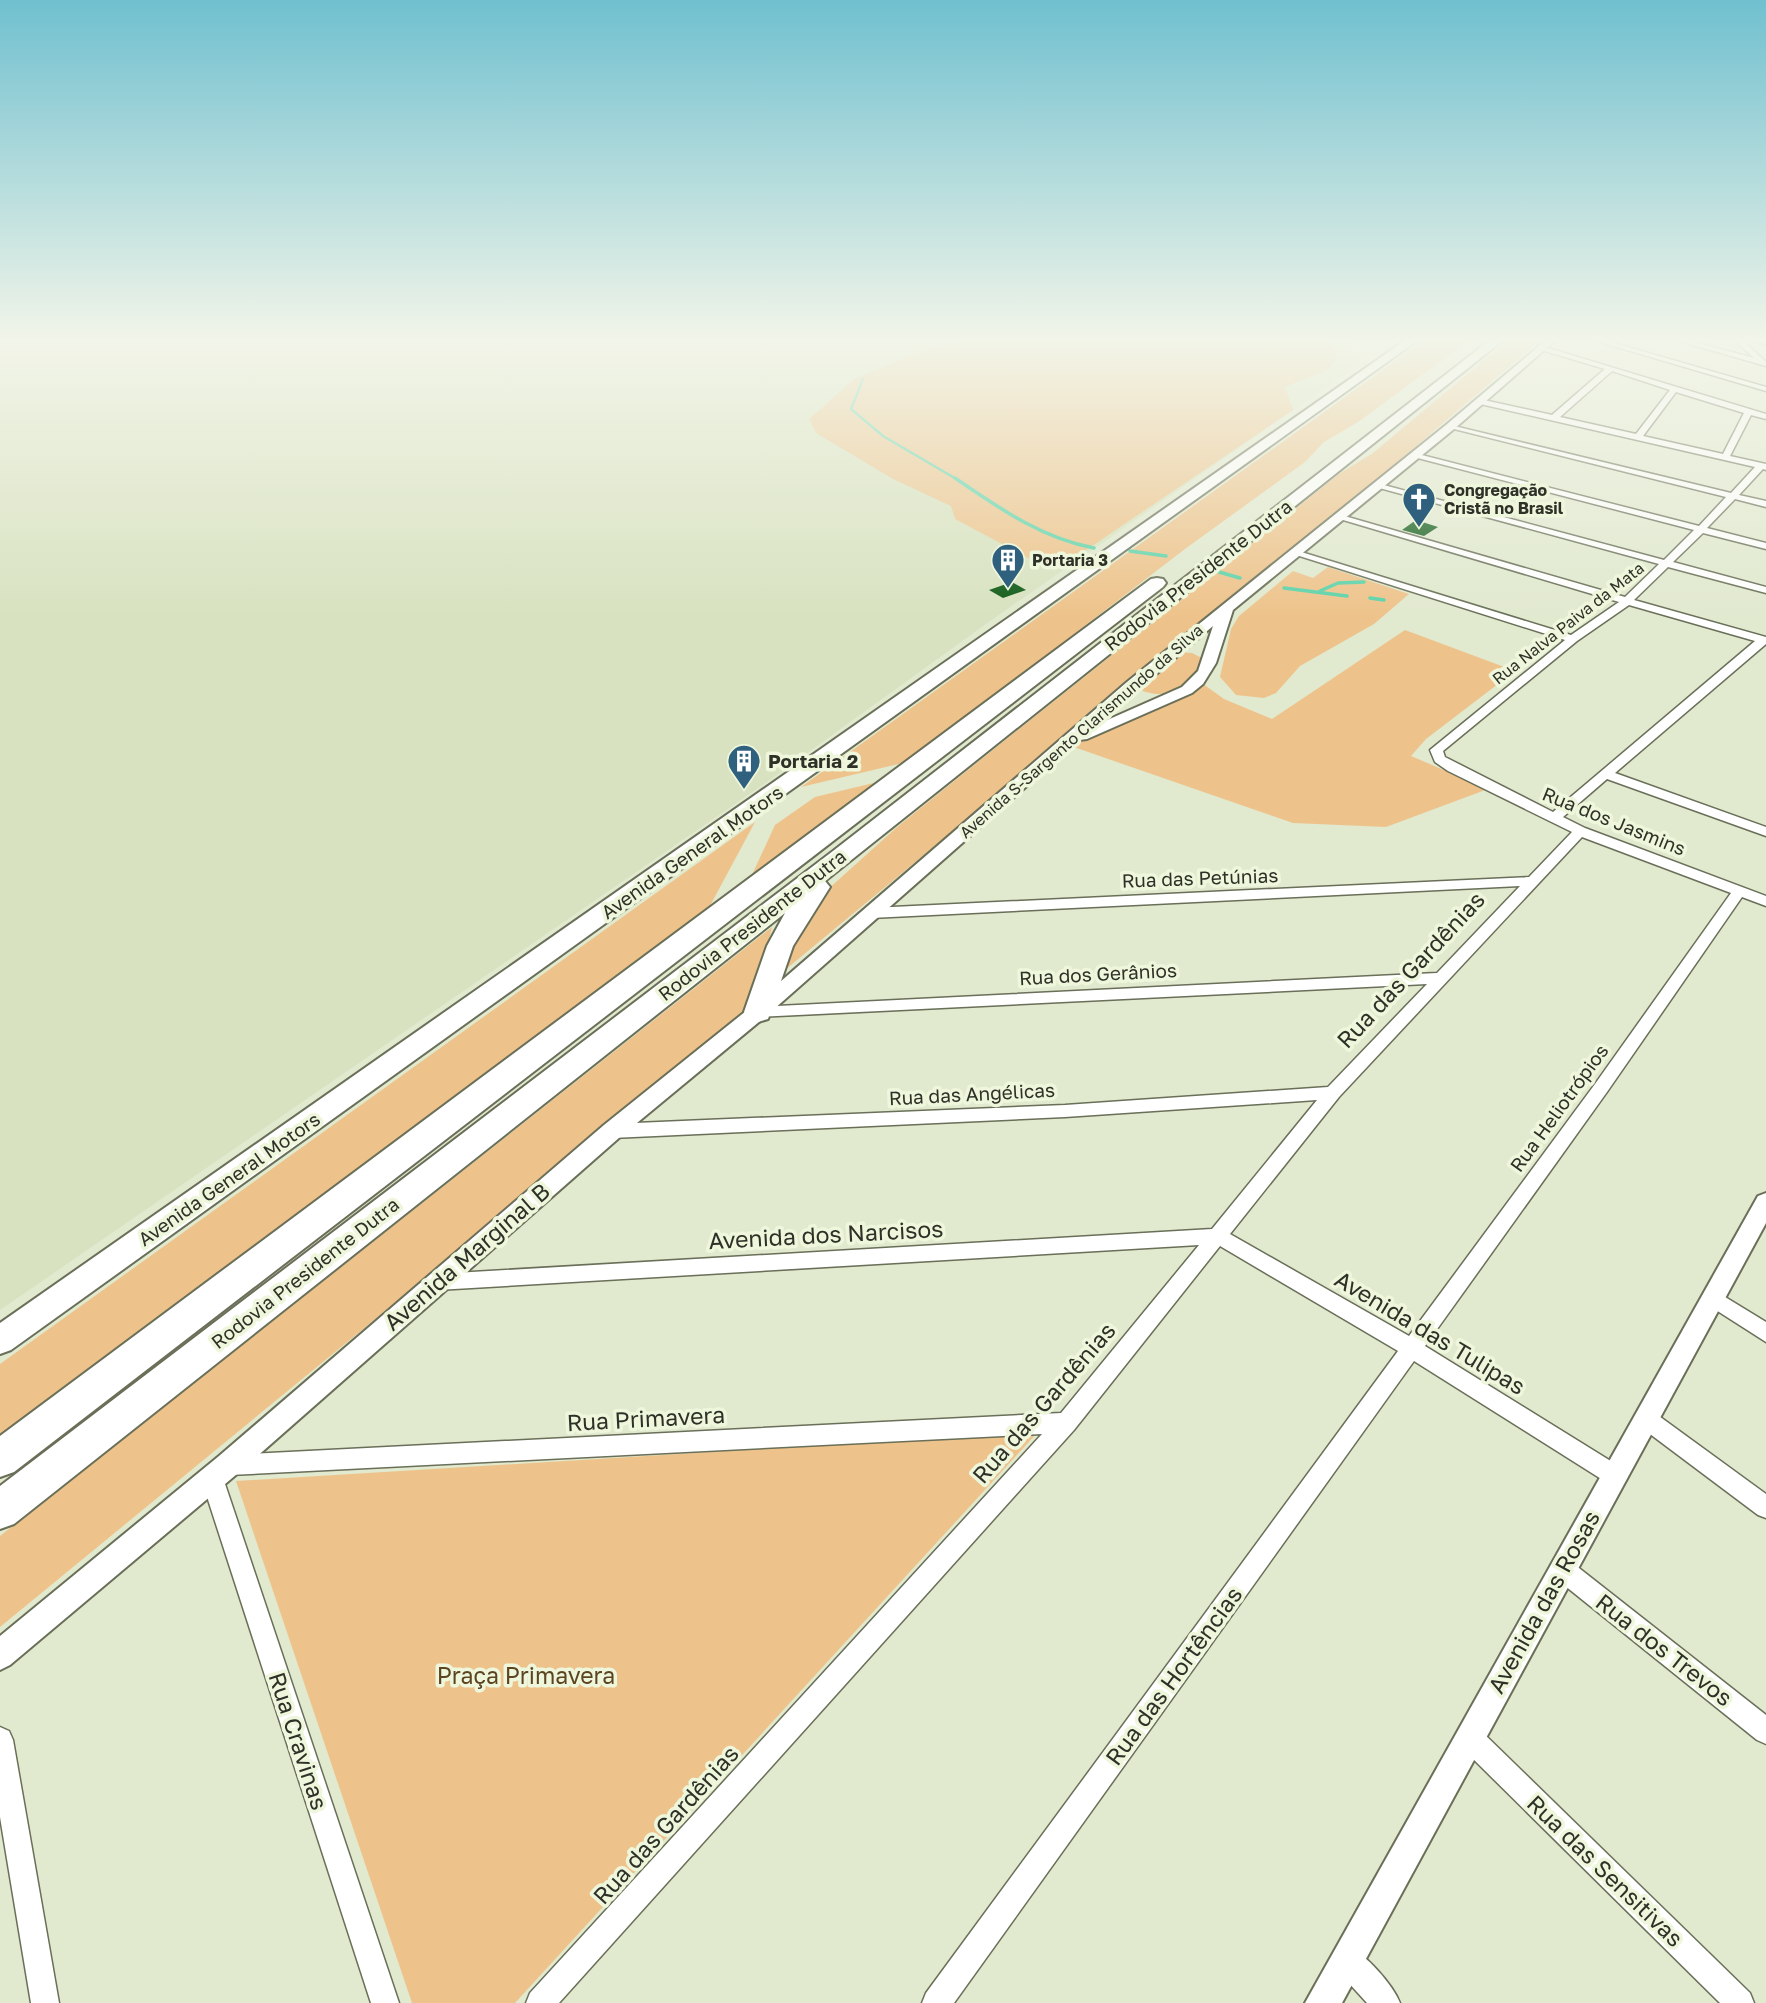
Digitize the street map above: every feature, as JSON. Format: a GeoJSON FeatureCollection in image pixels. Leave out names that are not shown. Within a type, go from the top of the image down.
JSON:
{"type":"FeatureCollection","features":[{"type":"Feature","properties":{"kind":"highway","name":"Rodovia Presidente Dutra"},"geometry":{"type":"LineString","coordinates":[[0,1459],[1359,430]]}},
{"type":"Feature","properties":{"kind":"highway","name":"Rodovia Presidente Dutra"},"geometry":{"type":"LineString","coordinates":[[0,1510],[842,856],[1383,430]]}},
{"type":"Feature","properties":{"kind":"highway"},"geometry":{"type":"LineString","coordinates":[[758,1012],[777,946],[798,910],[842,856]]}},
{"type":"Feature","properties":{"kind":"main road","name":"Avenida General Motors"},"geometry":{"type":"LineString","coordinates":[[0,1340],[1285,430]]}},
{"type":"Feature","properties":{"kind":"street","name":"Avenida S-Sargento Clarismundo da Silva"},"geometry":{"type":"LineString","coordinates":[[933,858],[1132,685],[1446,430]]}},
{"type":"Feature","properties":{"kind":"street"},"geometry":{"type":"LineString","coordinates":[[1464,430],[1766,504]]}},
{"type":"Feature","properties":{"kind":"street"},"geometry":{"type":"LineString","coordinates":[[1609,430],[1763,466]]}},
{"type":"Feature","properties":{"kind":"street"},"geometry":{"type":"LineString","coordinates":[[1638,437],[1643,430]]}},
{"type":"Feature","properties":{"kind":"street"},"geometry":{"type":"LineString","coordinates":[[1725,457],[1739,430]]}},
{"type":"Feature","properties":{"kind":"street"},"geometry":{"type":"LineString","coordinates":[[1415,456],[1766,546]]}},
{"type":"Feature","properties":{"kind":"street","name":"Rua Nalva Paiva da Mata"},"geometry":{"type":"LineString","coordinates":[[1452,768],[1439,759],[1436,750],[1441,743],[1573,639],[1627,601],[1763,466]]}},
{"type":"Feature","properties":{"kind":"street"},"geometry":{"type":"LineString","coordinates":[[1377,486],[1766,590]]}},
{"type":"Feature","properties":{"kind":"street"},"geometry":{"type":"LineString","coordinates":[[1338,517],[1765,641]]}},
{"type":"Feature","properties":{"kind":"street"},"geometry":{"type":"LineString","coordinates":[[1295,553],[1573,639]]}},
{"type":"Feature","properties":{"kind":"street"},"geometry":{"type":"LineString","coordinates":[[1065,744],[1162,701],[1199,681],[1212,663],[1216,628],[1230,605]]}},
{"type":"Feature","properties":{"kind":"street"},"geometry":{"type":"LineString","coordinates":[[1553,819],[1765,641]]}},
{"type":"Feature","properties":{"kind":"street"},"geometry":{"type":"LineString","coordinates":[[1176,650],[1205,656],[1212,663]]}},
{"type":"Feature","properties":{"kind":"street"},"geometry":{"type":"LineString","coordinates":[[1132,685],[1143,695],[1162,701]]}},
{"type":"Feature","properties":{"kind":"street","name":"Rua dos Jasmins"},"geometry":{"type":"LineString","coordinates":[[1452,768],[1580,831],[1766,901]]}},
{"type":"Feature","properties":{"kind":"street"},"geometry":{"type":"LineString","coordinates":[[1605,774],[1763,827]]}},
{"type":"Feature","properties":{"kind":"street","name":"Rua das Gardênias"},"geometry":{"type":"LineString","coordinates":[[540,2003],[1066,1423],[1219,1236],[1254,1187],[1333,1093],[1580,831]]}},
{"type":"Feature","properties":{"kind":"street","name":"Avenida Marginal B"},"geometry":{"type":"LineString","coordinates":[[0,1656],[220,1472],[612,1131],[758,1012],[933,858]]}},
{"type":"Feature","properties":{"kind":"street","name":"Rua das Petúnias"},"geometry":{"type":"LineString","coordinates":[[871,913],[1530,881]]}},
{"type":"Feature","properties":{"kind":"street","name":"Rua Heliotrópios"},"geometry":{"type":"LineString","coordinates":[[1411,1348],[1740,891]]}},
{"type":"Feature","properties":{"kind":"street","name":"Rua dos Gerânios"},"geometry":{"type":"LineString","coordinates":[[758,1012],[1439,978]]}},
{"type":"Feature","properties":{"kind":"street","name":"Rua das Angélicas"},"geometry":{"type":"LineString","coordinates":[[612,1131],[1065,1111],[1333,1093]]}},
{"type":"Feature","properties":{"kind":"street","name":"Avenida das Rosas"},"geometry":{"type":"LineString","coordinates":[[1323,2003],[1766,1202]]}},
{"type":"Feature","properties":{"kind":"street","name":"Avenida das Tulipas"},"geometry":{"type":"LineString","coordinates":[[1219,1236],[1411,1348],[1614,1475]]}},
{"type":"Feature","properties":{"kind":"street","name":"Avenida dos Narcisos"},"geometry":{"type":"LineString","coordinates":[[437,1282],[1219,1236]]}},
{"type":"Feature","properties":{"kind":"street"},"geometry":{"type":"LineString","coordinates":[[1712,1297],[1766,1333]]}},
{"type":"Feature","properties":{"kind":"street","name":"Rua das Hortências"},"geometry":{"type":"LineString","coordinates":[[936,2003],[1411,1348]]}},
{"type":"Feature","properties":{"kind":"street"},"geometry":{"type":"LineString","coordinates":[[1646,1418],[1766,1507]]}},
{"type":"Feature","properties":{"kind":"street","name":"Rua Primavera"},"geometry":{"type":"LineString","coordinates":[[220,1472],[1066,1423]]}},
{"type":"Feature","properties":{"kind":"street","name":"Rua Cravinas"},"geometry":{"type":"LineString","coordinates":[[220,1472],[385,2003]]}},
{"type":"Feature","properties":{"kind":"street","name":"Rua dos Trevos"},"geometry":{"type":"LineString","coordinates":[[1562,1569],[1766,1731]]}},
{"type":"Feature","properties":{"kind":"street","name":"Rua das Sensitivas"},"geometry":{"type":"LineString","coordinates":[[1470,1738],[1740,2003]]}},
{"type":"Feature","properties":{"kind":"street"},"geometry":{"type":"LineString","coordinates":[[0,1740],[46,2003]]}},
{"type":"Feature","properties":{"kind":"street"},"geometry":{"type":"LineString","coordinates":[[1347,1960],[1386,2003]]}},
{"type":"Feature","properties":{"kind":"shaded area"},"geometry":{"type":"Polygon","coordinates":[[[0,430],[1264,430],[990,621],[767,782],[0,1310],[0,430]]]}},
{"type":"Feature","properties":{"kind":"green space"},"geometry":{"type":"Polygon","coordinates":[[[815,430],[1263,430],[1061,567],[1030,559],[955,519],[951,506],[893,479],[815,430]]]}},
{"type":"Feature","properties":{"kind":"green space"},"geometry":{"type":"Polygon","coordinates":[[[1299,430],[1344,430],[1324,442],[1305,462],[1185,549],[907,762],[801,787],[1299,430]]]}},
{"type":"Feature","properties":{"kind":"green space"},"geometry":{"type":"Polygon","coordinates":[[[1400,430],[1435,430],[785,970],[789,946],[816,900],[896,828],[1339,474],[1373,453],[1400,430]]]}},
{"type":"Feature","properties":{"kind":"green space"},"geometry":{"type":"Polygon","coordinates":[[[1328,567],[1409,594],[1374,624],[1300,666],[1276,693],[1264,698],[1236,695],[1220,677],[1231,629],[1239,616],[1293,571],[1313,578],[1328,567]]]}},
{"type":"Feature","properties":{"kind":"green space"},"geometry":{"type":"Polygon","coordinates":[[[1405,630],[1515,671],[1426,739],[1411,756],[1488,789],[1386,827],[1293,823],[1065,744],[1199,681],[1224,699],[1272,719],[1405,630]]]}},
{"type":"Feature","properties":{"kind":"green space"},"geometry":{"type":"Polygon","coordinates":[[[1177,652],[1192,653],[1204,659],[1197,676],[1189,685],[1167,694],[1151,693],[1137,688],[1177,652]]]}},
{"type":"Feature","properties":{"kind":"green space"},"geometry":{"type":"Polygon","coordinates":[[[882,781],[751,877],[775,825],[815,797],[882,781]]]}},
{"type":"Feature","properties":{"kind":"green space"},"geometry":{"type":"Polygon","coordinates":[[[755,822],[704,917],[0,1444],[0,1364],[755,822]]]}},
{"type":"Feature","properties":{"kind":"green space"},"geometry":{"type":"Polygon","coordinates":[[[772,927],[757,990],[747,1014],[0,1627],[0,1536],[772,927]]]}},
{"type":"Feature","properties":{"kind":"green space","name":"Praça Primavera"},"geometry":{"type":"Polygon","coordinates":[[[1038,1432],[515,2003],[412,2003],[236,1481],[1038,1432]]]}},
{"type":"Feature","properties":{"kind":"building","name":"Congregação Cristã no Brasil"},"geometry":{"type":"Polygon","coordinates":[[[1416,520],[1438,527],[1424,536],[1402,530],[1416,520]]]}},
{"type":"Feature","properties":{"kind":"building","name":"Portaria 3"},"geometry":{"type":"Polygon","coordinates":[[[1012,582],[1026,590],[1003,598],[989,590],[1012,582]]]}},
{"type":"Feature","properties":{"kind":"waterway"},"geometry":{"type":"LineString","coordinates":[[876,430],[958,480]]}},
{"type":"Feature","properties":{"kind":"waterway"},"geometry":{"type":"LineString","coordinates":[[958,480],[1004,511],[1038,529],[1094,548]]}},
{"type":"Feature","properties":{"kind":"waterway"},"geometry":{"type":"LineString","coordinates":[[1130,551],[1166,556]]}},
{"type":"Feature","properties":{"kind":"waterway"},"geometry":{"type":"LineString","coordinates":[[1219,572],[1240,578]]}},
{"type":"Feature","properties":{"kind":"waterway"},"geometry":{"type":"LineString","coordinates":[[1320,591],[1338,583],[1364,582]]}},
{"type":"Feature","properties":{"kind":"waterway"},"geometry":{"type":"LineString","coordinates":[[1284,588],[1347,596]]}},
{"type":"Feature","properties":{"kind":"waterway"},"geometry":{"type":"LineString","coordinates":[[1370,598],[1384,600]]}},
{"type":"Feature","properties":{"kind":"place","name":"Congregação Cristã no Brasil"},"geometry":{"type":"Point","coordinates":[1419,529]}},
{"type":"Feature","properties":{"kind":"place","name":"Portaria 3"},"geometry":{"type":"Point","coordinates":[1008,590]}},
{"type":"Feature","properties":{"kind":"place","name":"Portaria 2"},"geometry":{"type":"Point","coordinates":[744,791]}}]}
